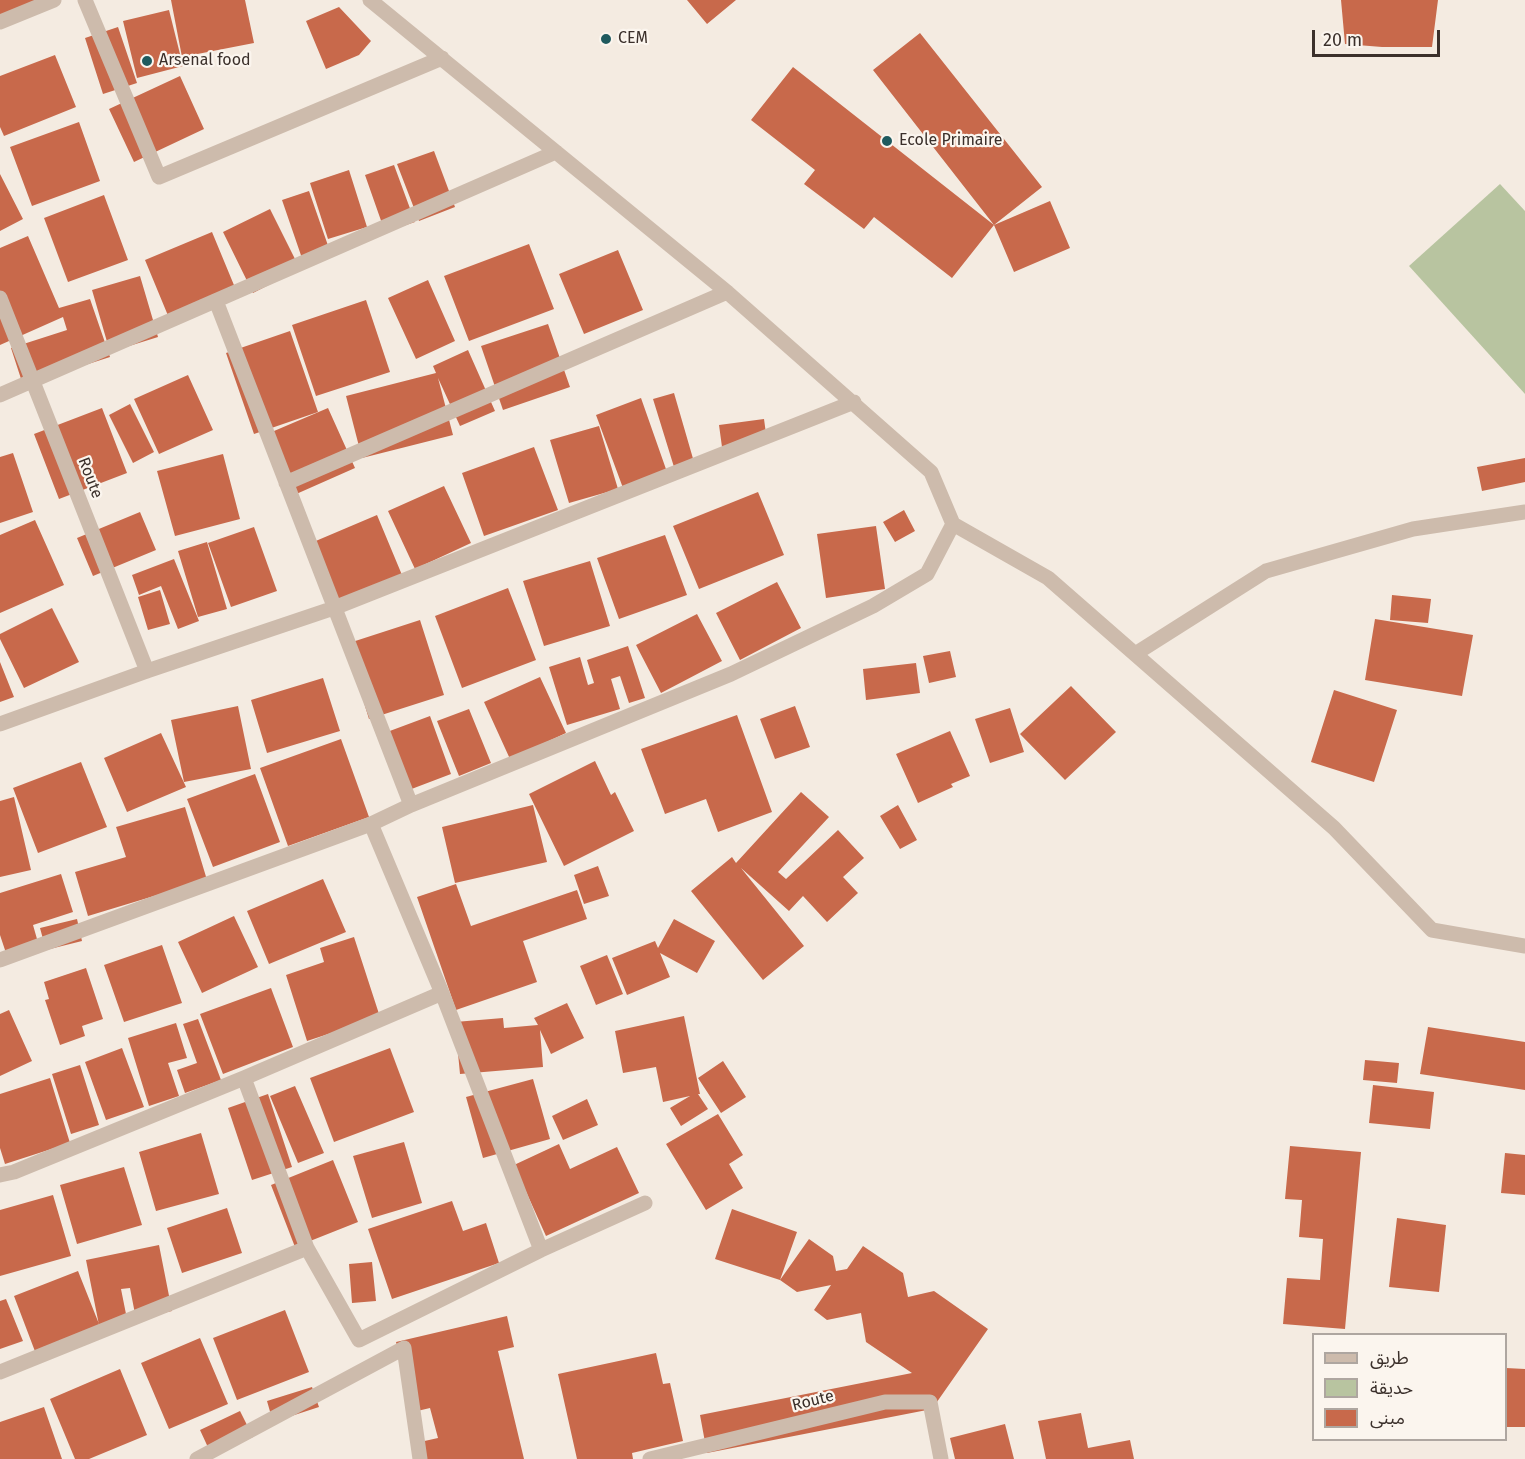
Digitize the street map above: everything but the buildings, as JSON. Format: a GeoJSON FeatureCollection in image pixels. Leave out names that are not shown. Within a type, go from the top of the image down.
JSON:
{"type":"FeatureCollection","features":[{"type":"Feature","properties":{"kind":"street"},"geometry":{"type":"LineString","coordinates":[[0,22],[54,0]]}},
{"type":"Feature","properties":{"kind":"street"},"geometry":{"type":"LineString","coordinates":[[85,0],[159,177],[442,58]]}},
{"type":"Feature","properties":{"kind":"street"},"geometry":{"type":"LineString","coordinates":[[370,0],[727,292],[854,402],[931,472],[953,524],[1048,578],[1334,828],[1432,930],[1525,946]]}},
{"type":"Feature","properties":{"kind":"street"},"geometry":{"type":"LineString","coordinates":[[0,395],[556,152]]}},
{"type":"Feature","properties":{"kind":"street"},"geometry":{"type":"LineString","coordinates":[[286,483],[727,292]]}},
{"type":"Feature","properties":{"kind":"street","name":"Route"},"geometry":{"type":"LineString","coordinates":[[0,298],[147,671]]}},
{"type":"Feature","properties":{"kind":"street"},"geometry":{"type":"LineString","coordinates":[[216,301],[411,805]]}},
{"type":"Feature","properties":{"kind":"street"},"geometry":{"type":"LineString","coordinates":[[0,724],[147,671],[334,608],[854,402]]}},
{"type":"Feature","properties":{"kind":"street"},"geometry":{"type":"LineString","coordinates":[[1135,654],[1266,571],[1413,529],[1525,512]]}},
{"type":"Feature","properties":{"kind":"street"},"geometry":{"type":"LineString","coordinates":[[0,960],[371,824],[411,805],[731,674],[873,606],[927,574],[953,524]]}},
{"type":"Feature","properties":{"kind":"street"},"geometry":{"type":"LineString","coordinates":[[371,824],[442,993],[541,1250]]}},
{"type":"Feature","properties":{"kind":"street"},"geometry":{"type":"LineString","coordinates":[[0,1175],[14,1172],[244,1078],[442,993]]}},
{"type":"Feature","properties":{"kind":"street"},"geometry":{"type":"LineString","coordinates":[[244,1078],[307,1248],[359,1340],[541,1250],[645,1203]]}},
{"type":"Feature","properties":{"kind":"street"},"geometry":{"type":"LineString","coordinates":[[0,1372],[307,1248]]}},
{"type":"Feature","properties":{"kind":"street"},"geometry":{"type":"LineString","coordinates":[[197,1459],[404,1348],[420,1459]]}},
{"type":"Feature","properties":{"kind":"street","name":"Route"},"geometry":{"type":"LineString","coordinates":[[650,1459],[885,1402],[930,1402],[940,1459]]}},
{"type":"Feature","properties":{"kind":"green space"},"geometry":{"type":"Polygon","coordinates":[[[1500,184],[1525,211],[1525,394],[1409,266],[1500,184]]]}},
{"type":"Feature","properties":{"kind":"place","name":"CEM"},"geometry":{"type":"Point","coordinates":[606,39]}},
{"type":"Feature","properties":{"kind":"place","name":"Arsenal food"},"geometry":{"type":"Point","coordinates":[147,61]}},
{"type":"Feature","properties":{"kind":"place","name":"Ecole Primaire"},"geometry":{"type":"Point","coordinates":[887,141]}}]}
